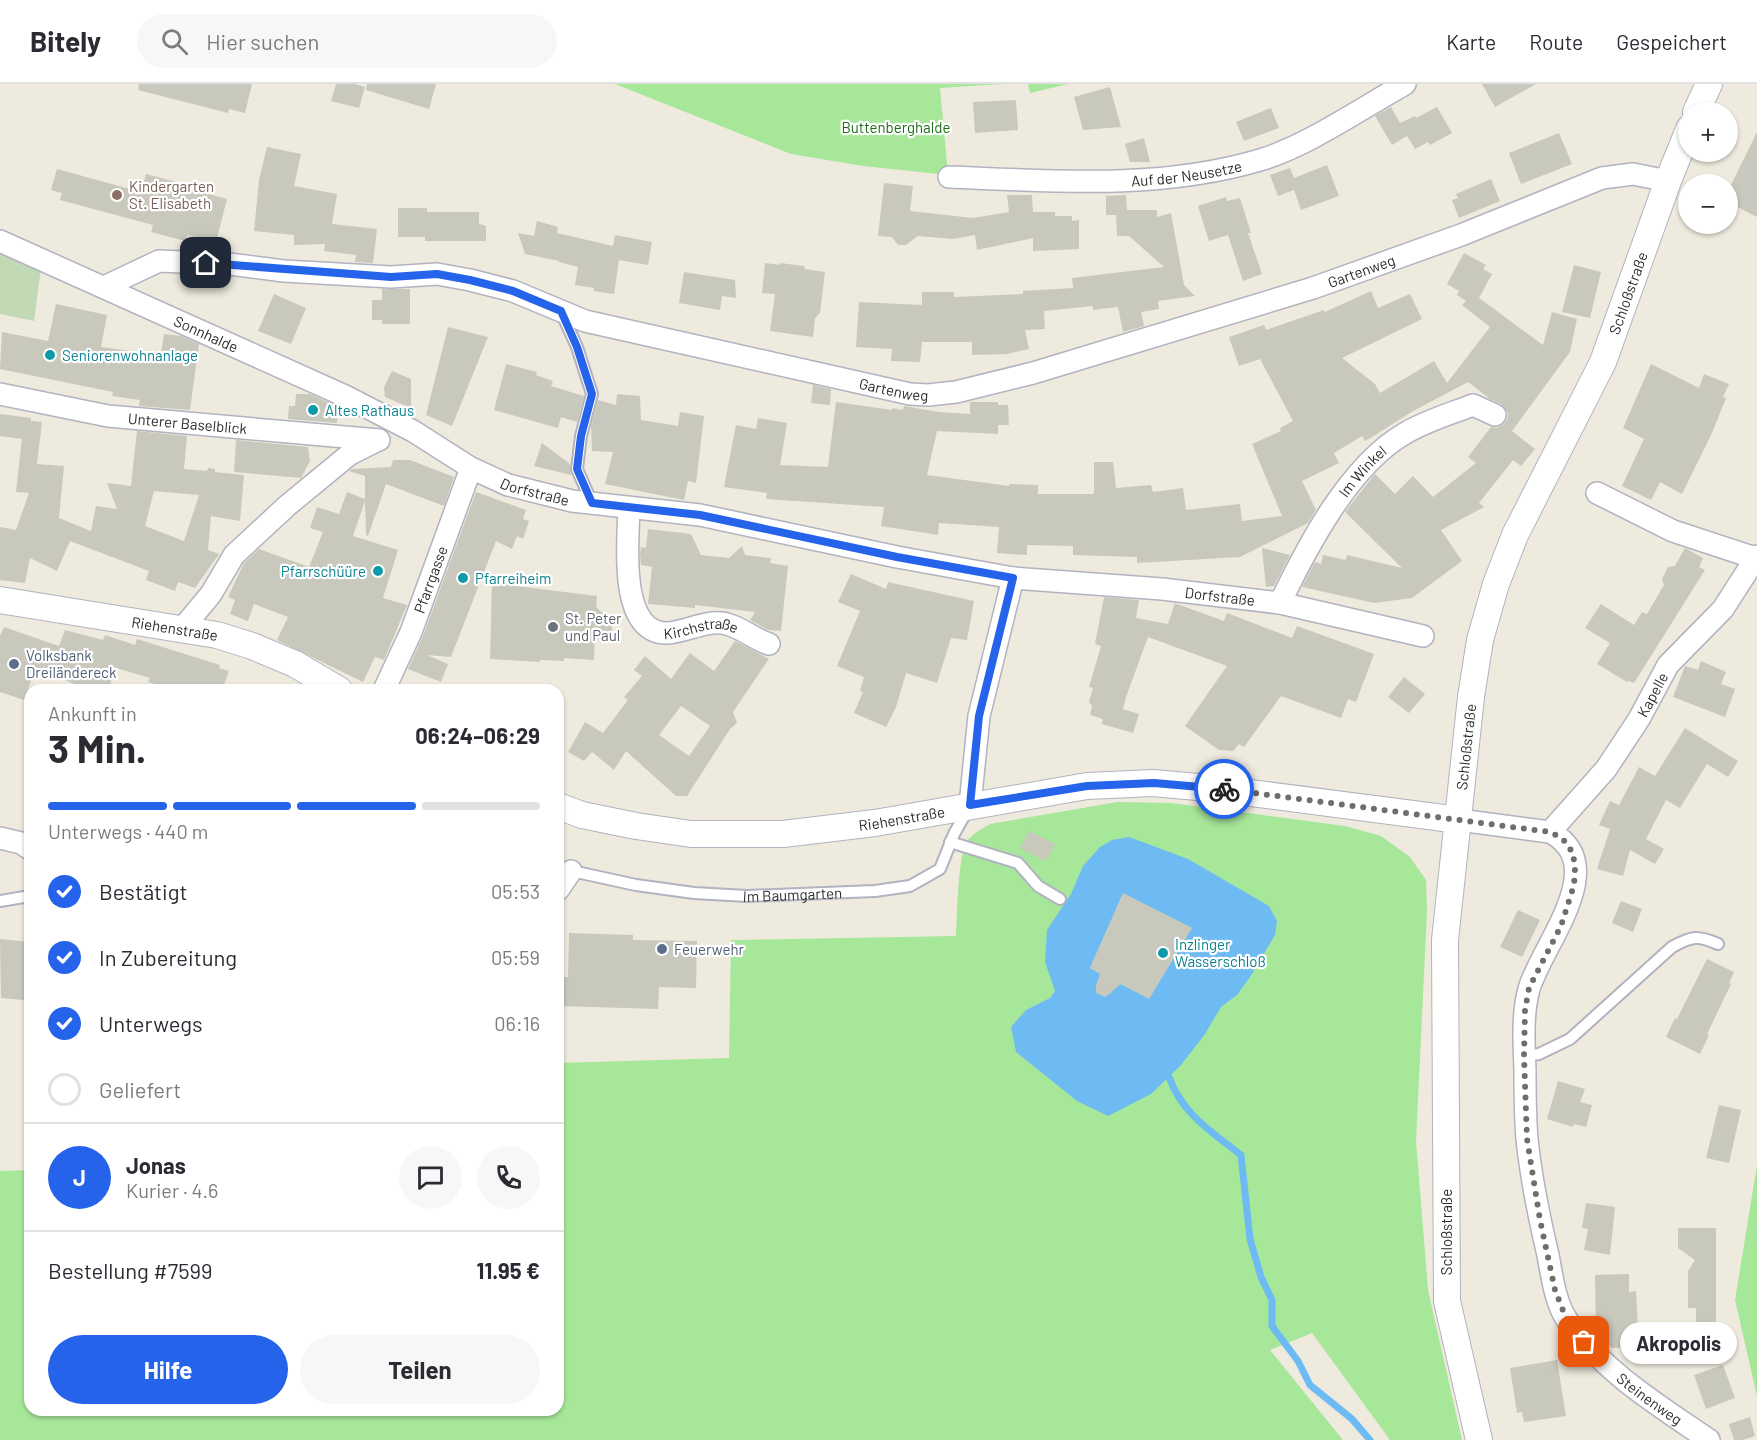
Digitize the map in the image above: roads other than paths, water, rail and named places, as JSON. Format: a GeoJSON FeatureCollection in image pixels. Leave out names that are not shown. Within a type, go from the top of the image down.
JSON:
{"type":"FeatureCollection","features":[{"type":"Feature","properties":{"kind":"street","name":"Auf der Neusetze"},"geometry":{"type":"LineString","coordinates":[[949,177],[1089,182],[1141,180],[1203,173],[1261,159],[1298,144],[1405,84]]}},
{"type":"Feature","properties":{"kind":"street"},"geometry":{"type":"LineString","coordinates":[[1701,102],[1709,84]]}},
{"type":"Feature","properties":{"kind":"street","name":"Schloßstraße"},"geometry":{"type":"LineString","coordinates":[[1479,1440],[1446,1301],[1445,940],[1471,697],[1480,640],[1496,584],[1515,535],[1603,362],[1678,156]]}},
{"type":"Feature","properties":{"kind":"street","name":"Gartenweg"},"geometry":{"type":"LineString","coordinates":[[105,287],[159,261],[229,264],[391,277],[437,274],[513,291],[585,321],[910,394],[938,394],[1033,374],[1313,288],[1461,235],[1602,178],[1633,174],[1668,181]]}},
{"type":"Feature","properties":{"kind":"street","name":"Sonnhalde"},"geometry":{"type":"LineString","coordinates":[[0,240],[345,396],[413,431]]}},
{"type":"Feature","properties":{"kind":"street","name":"Unterer Baselblick"},"geometry":{"type":"LineString","coordinates":[[0,394],[108,416],[378,440]]}},
{"type":"Feature","properties":{"kind":"street","name":"Im Winkel"},"geometry":{"type":"LineString","coordinates":[[1280,603],[1300,563],[1350,484],[1377,455],[1404,434],[1473,405],[1495,415]]}},
{"type":"Feature","properties":{"kind":"street"},"geometry":{"type":"LineString","coordinates":[[183,629],[211,594],[234,555],[288,505],[350,454],[378,440],[413,431]]}},
{"type":"Feature","properties":{"kind":"street","name":"Dorfstraße"},"geometry":{"type":"LineString","coordinates":[[413,431],[471,468],[508,485],[572,501],[700,515],[897,557],[1013,578],[1162,589],[1280,603],[1424,636]]}},
{"type":"Feature","properties":{"kind":"street","name":"Pfarrgasse"},"geometry":{"type":"LineString","coordinates":[[387,684],[411,632],[471,468]]}},
{"type":"Feature","properties":{"kind":"street","name":"Kapelle"},"geometry":{"type":"LineString","coordinates":[[1550,832],[1606,769],[1639,719],[1668,665],[1723,609],[1756,557],[1673,531],[1597,493]]}},
{"type":"Feature","properties":{"kind":"street","name":"Kirchstraße"},"geometry":{"type":"LineString","coordinates":[[629,509],[628,579],[640,621],[652,630],[667,633],[704,624],[727,624],[769,644]]}},
{"type":"Feature","properties":{"kind":"street"},"geometry":{"type":"LineString","coordinates":[[970,805],[979,716],[1013,578]]}},
{"type":"Feature","properties":{"kind":"street","name":"Riehenstraße"},"geometry":{"type":"LineString","coordinates":[[0,600],[217,635],[252,646],[295,664],[329,684]]}},
{"type":"Feature","properties":{"kind":"street","name":"Riehenstraße"},"geometry":{"type":"LineString","coordinates":[[564,809],[636,826],[691,834],[783,834],[875,823],[1087,786],[1154,783],[1220,789],[1459,820]]}},
{"type":"Feature","properties":{"kind":"street"},"geometry":{"type":"LineString","coordinates":[[1459,820],[1550,832]]}},
{"type":"Feature","properties":{"kind":"street","name":"Steinenweg"},"geometry":{"type":"LineString","coordinates":[[1550,832],[1563,839],[1573,853],[1574,885],[1561,926],[1529,988],[1525,1010],[1524,1056],[1527,1139],[1552,1278],[1566,1318],[1584,1342],[1620,1379],[1709,1440]]}},
{"type":"Feature","properties":{"kind":"street"},"geometry":{"type":"LineString","coordinates":[[0,838],[24,845]]}},
{"type":"Feature","properties":{"kind":"lane"},"geometry":{"type":"LineString","coordinates":[[561,311],[577,347],[592,394],[581,436],[577,469],[592,503]]}},
{"type":"Feature","properties":{"kind":"lane","name":"Im Baumgarten"},"geometry":{"type":"LineString","coordinates":[[565,869],[636,885],[694,893],[747,896],[875,891],[910,886],[940,869],[950,842],[970,805]]}},
{"type":"Feature","properties":{"kind":"lane"},"geometry":{"type":"LineString","coordinates":[[950,842],[1018,864],[1038,886],[1060,899]]}},
{"type":"Feature","properties":{"kind":"lane"},"geometry":{"type":"LineString","coordinates":[[0,901],[24,897]]}},
{"type":"Feature","properties":{"kind":"lane"},"geometry":{"type":"LineString","coordinates":[[1524,1056],[1539,1054],[1570,1039],[1672,947],[1687,939],[1702,937],[1718,944]]}},
{"type":"Feature","properties":{"kind":"water"},"geometry":{"type":"Polygon","coordinates":[[[1129,837],[1188,859],[1269,906],[1277,921],[1275,935],[1250,977],[1237,995],[1221,1007],[1205,1034],[1181,1065],[1151,1094],[1108,1116],[1077,1101],[1016,1052],[1011,1027],[1026,1010],[1050,998],[1055,991],[1045,962],[1047,930],[1071,894],[1083,866],[1100,847],[1112,840],[1129,837]],[[1123,894],[1090,968],[1149,998],[1192,928],[1123,894]],[[1101,978],[1096,985],[1097,992],[1104,996],[1110,994],[1114,988],[1108,978],[1101,978]]]}},
{"type":"Feature","properties":{"kind":"waterway"},"geometry":{"type":"LineString","coordinates":[[1169,1077],[1190,1112],[1241,1155],[1250,1239],[1261,1277],[1272,1300],[1272,1326],[1298,1361],[1310,1385],[1352,1419],[1370,1440]]}},
{"type":"Feature","properties":{"kind":"place","name":"Kindergarten St. Elisabeth"},"geometry":{"type":"Point","coordinates":[117,195]}},
{"type":"Feature","properties":{"kind":"place","name":"Seniorenwohnanlage"},"geometry":{"type":"Point","coordinates":[50,355]}},
{"type":"Feature","properties":{"kind":"place","name":"Altes Rathaus"},"geometry":{"type":"Point","coordinates":[313,410]}},
{"type":"Feature","properties":{"kind":"place","name":"Pfarrschüüre"},"geometry":{"type":"Point","coordinates":[378,571]}},
{"type":"Feature","properties":{"kind":"place","name":"Pfarreiheim"},"geometry":{"type":"Point","coordinates":[463,578]}},
{"type":"Feature","properties":{"kind":"place","name":"St. Peter und Paul"},"geometry":{"type":"Point","coordinates":[553,627]}},
{"type":"Feature","properties":{"kind":"place","name":"Volksbank Dreiländereck"},"geometry":{"type":"Point","coordinates":[14,664]}},
{"type":"Feature","properties":{"kind":"place","name":"Feuerwehr"},"geometry":{"type":"Point","coordinates":[662,949]}},
{"type":"Feature","properties":{"kind":"place","name":"Inzlinger Wasserschloß"},"geometry":{"type":"Point","coordinates":[1163,953]}},
{"type":"Feature","properties":{"kind":"place","name":"Akropolis"},"geometry":{"type":"Point","coordinates":[1584,1342]}},
{"type":"Feature","properties":{"kind":"park label","name":"Buttenberghalde"},"geometry":{"type":"Point","coordinates":[896,127]}}]}
